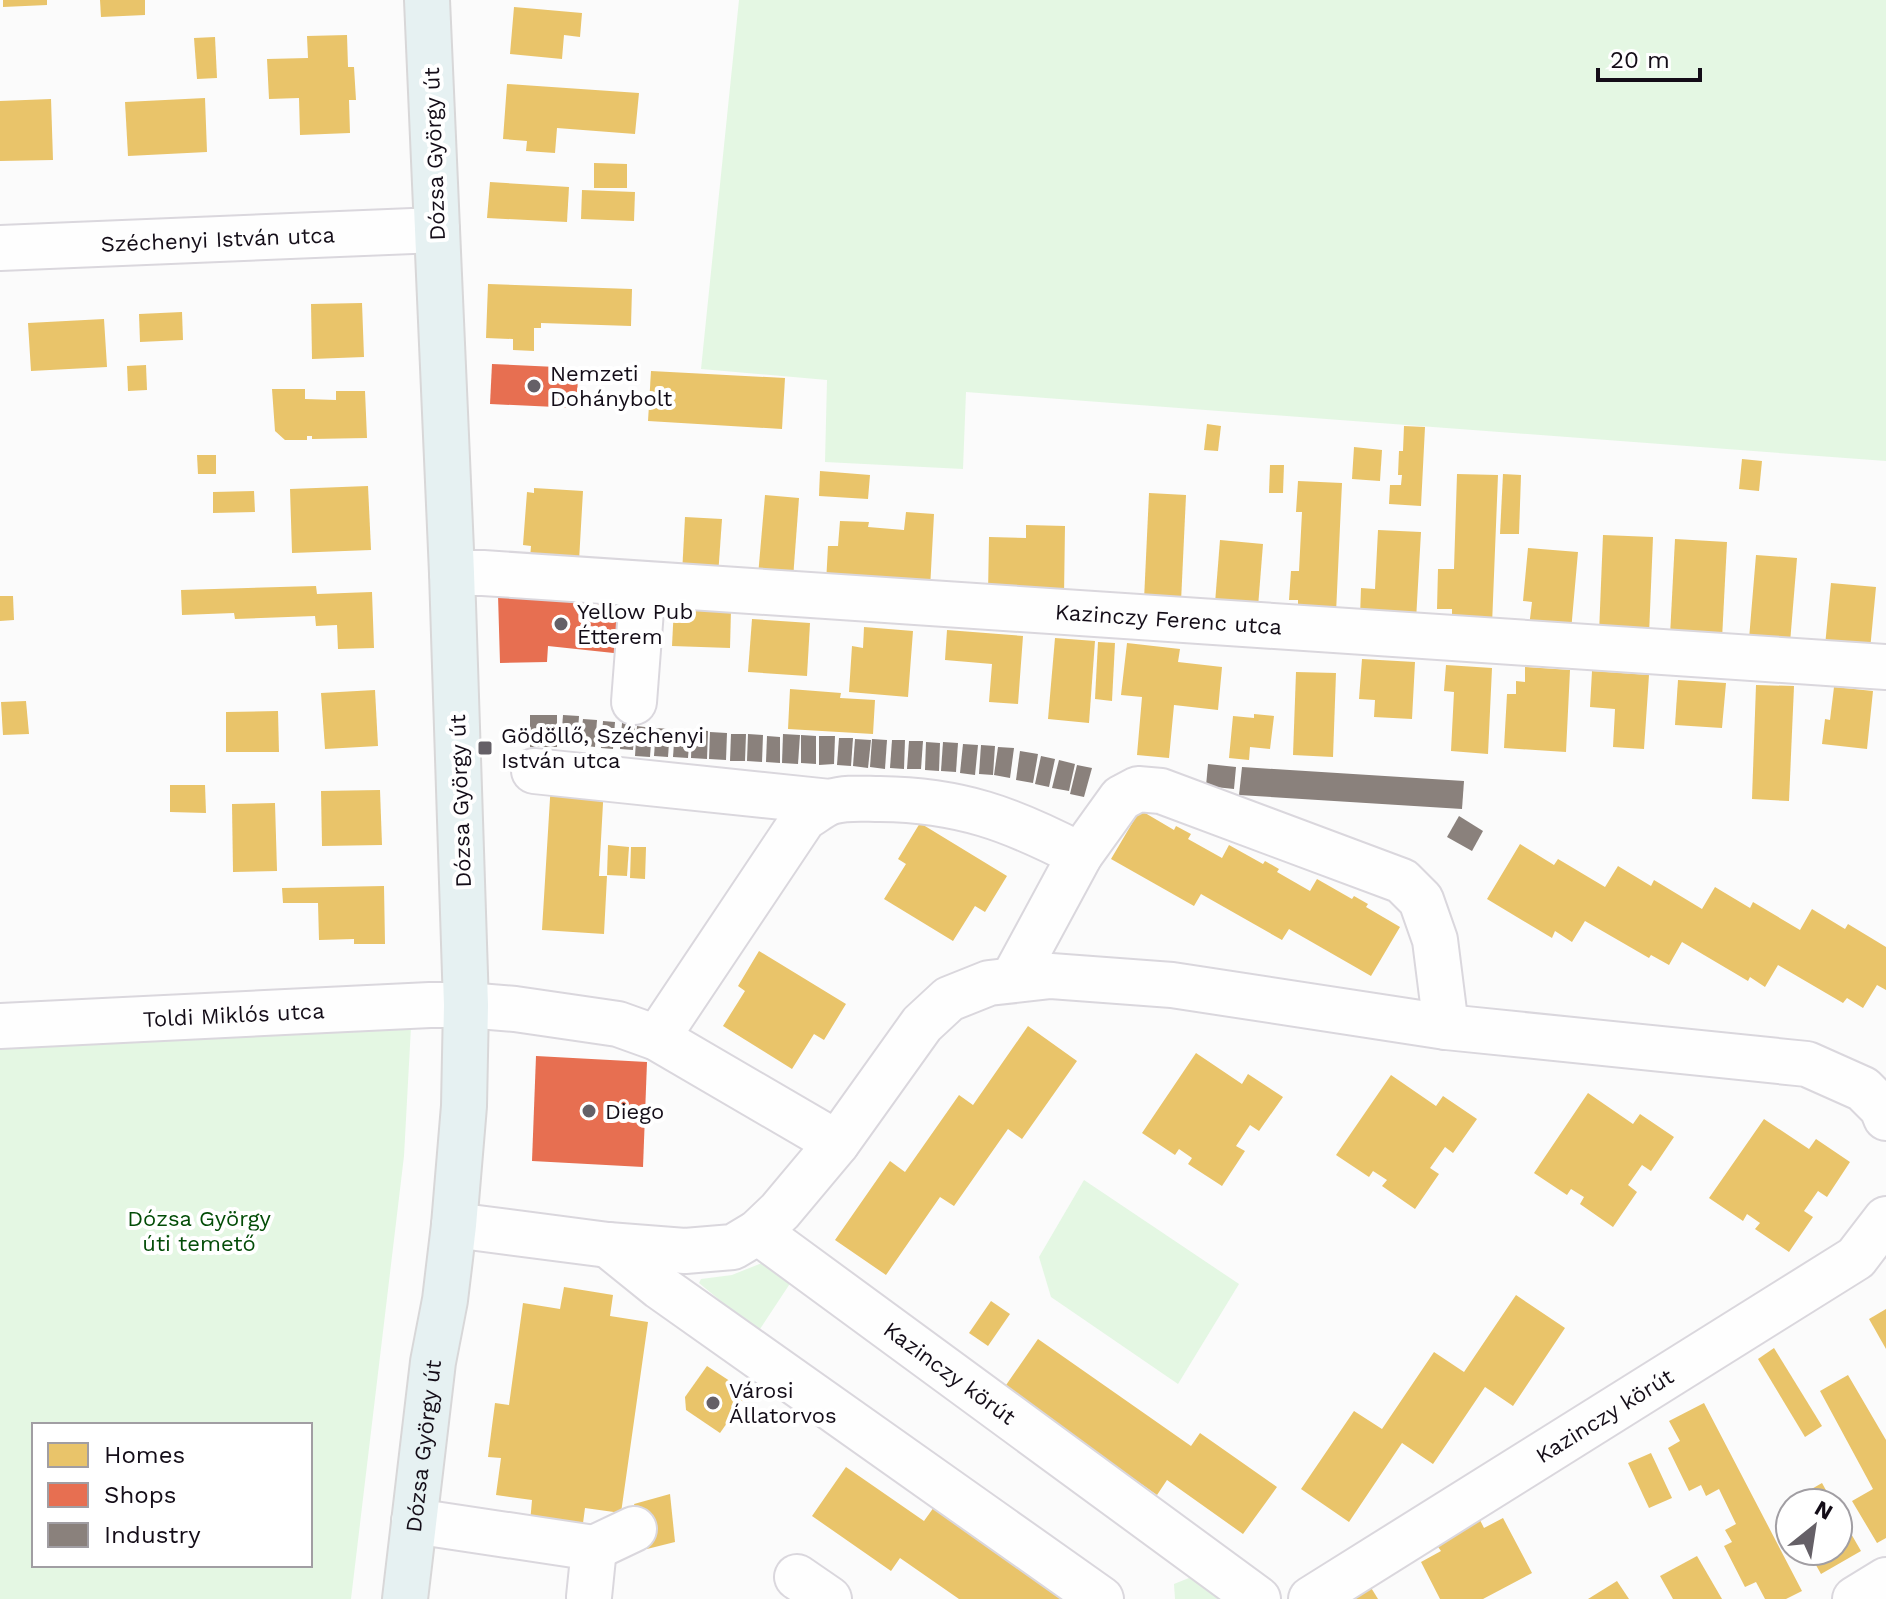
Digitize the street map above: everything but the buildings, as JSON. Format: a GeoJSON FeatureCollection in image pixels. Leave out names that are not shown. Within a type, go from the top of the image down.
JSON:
{"type":"FeatureCollection","features":[{"type":"Feature","properties":{"kind":"main road","name":"Dózsa György út"},"geometry":{"type":"LineString","coordinates":[[405,1599],[433,1362],[454,1225],[464,1106],[466,1005],[452,573],[427,0]]}},
{"type":"Feature","properties":{"kind":"street","name":"Széchenyi István utca"},"geometry":{"type":"LineString","coordinates":[[0,248],[437,230]]}},
{"type":"Feature","properties":{"kind":"street","name":"Kazinczy Ferenc utca"},"geometry":{"type":"LineString","coordinates":[[452,573],[1886,667]]}},
{"type":"Feature","properties":{"kind":"street"},"geometry":{"type":"LineString","coordinates":[[634,702],[643,584]]}},
{"type":"Feature","properties":{"kind":"street"},"geometry":{"type":"LineString","coordinates":[[534,771],[830,802],[855,798],[898,799],[988,813],[1029,828],[1080,855]]}},
{"type":"Feature","properties":{"kind":"street"},"geometry":{"type":"LineString","coordinates":[[1013,979],[1080,855],[1121,798],[1138,789],[1161,791],[1402,881],[1421,900],[1435,940],[1446,1027]]}},
{"type":"Feature","properties":{"kind":"street"},"geometry":{"type":"LineString","coordinates":[[657,1038],[804,818],[830,802]]}},
{"type":"Feature","properties":{"kind":"street"},"geometry":{"type":"LineString","coordinates":[[454,1225],[608,1245],[685,1251],[733,1247],[758,1232],[780,1211],[837,1143],[922,1024],[949,999],[989,983],[1051,976],[1172,985],[1446,1027],[1807,1064],[1863,1089],[1882,1108],[1886,1118]]}},
{"type":"Feature","properties":{"kind":"street"},"geometry":{"type":"LineString","coordinates":[[466,1005],[618,1024],[657,1038],[837,1143]]}},
{"type":"Feature","properties":{"kind":"street","name":"Toldi Miklós utca"},"geometry":{"type":"LineString","coordinates":[[0,1026],[466,1005]]}},
{"type":"Feature","properties":{"kind":"street","name":"Kazinczy körút"},"geometry":{"type":"LineString","coordinates":[[1311,1599],[1856,1258],[1881,1231]]}},
{"type":"Feature","properties":{"kind":"street","name":"Kazinczy körút"},"geometry":{"type":"LineString","coordinates":[[758,1232],[1258,1599]]}},
{"type":"Feature","properties":{"kind":"street"},"geometry":{"type":"LineString","coordinates":[[608,1245],[660,1287],[1101,1599]]}},
{"type":"Feature","properties":{"kind":"street"},"geometry":{"type":"LineString","coordinates":[[414,1521],[594,1548],[634,1529]]}},
{"type":"Feature","properties":{"kind":"street"},"geometry":{"type":"LineString","coordinates":[[589,1597],[594,1548]]}},
{"type":"Feature","properties":{"kind":"street"},"geometry":{"type":"LineString","coordinates":[[1855,1599],[1886,1580]]}},
{"type":"Feature","properties":{"kind":"green space"},"geometry":{"type":"Polygon","coordinates":[[[739,0],[1886,0],[1886,461],[966,392],[963,469],[825,462],[827,380],[701,369],[739,0]]]}},
{"type":"Feature","properties":{"kind":"green space","name":"Dózsa György úti temető"},"geometry":{"type":"Polygon","coordinates":[[[411,1027],[404,1156],[351,1599],[0,1599],[0,1046],[411,1027]]]}},
{"type":"Feature","properties":{"kind":"green space"},"geometry":{"type":"Polygon","coordinates":[[[1084,1180],[1239,1284],[1178,1384],[1051,1297],[1039,1257],[1084,1180]]]}},
{"type":"Feature","properties":{"kind":"green space"},"geometry":{"type":"Polygon","coordinates":[[[762,1263],[791,1282],[758,1332],[699,1283],[701,1279],[732,1275],[762,1263]]]}},
{"type":"Feature","properties":{"kind":"green space"},"geometry":{"type":"Polygon","coordinates":[[[1204,1572],[1216,1591],[1217,1599],[1175,1599],[1174,1584],[1204,1572]]]}},
{"type":"Feature","properties":{"kind":"place","name":"Nemzeti Dohánybolt"},"geometry":{"type":"Point","coordinates":[534,386]}},
{"type":"Feature","properties":{"kind":"place","name":"Yellow Pub Étterem"},"geometry":{"type":"Point","coordinates":[561,624]}},
{"type":"Feature","properties":{"kind":"place","name":"Gödöllő, Széchenyi István utca"},"geometry":{"type":"Point","coordinates":[485,748]}},
{"type":"Feature","properties":{"kind":"place","name":"Diego"},"geometry":{"type":"Point","coordinates":[589,1111]}},
{"type":"Feature","properties":{"kind":"place","name":"Városi Állatorvos"},"geometry":{"type":"Point","coordinates":[713,1403]}}]}
